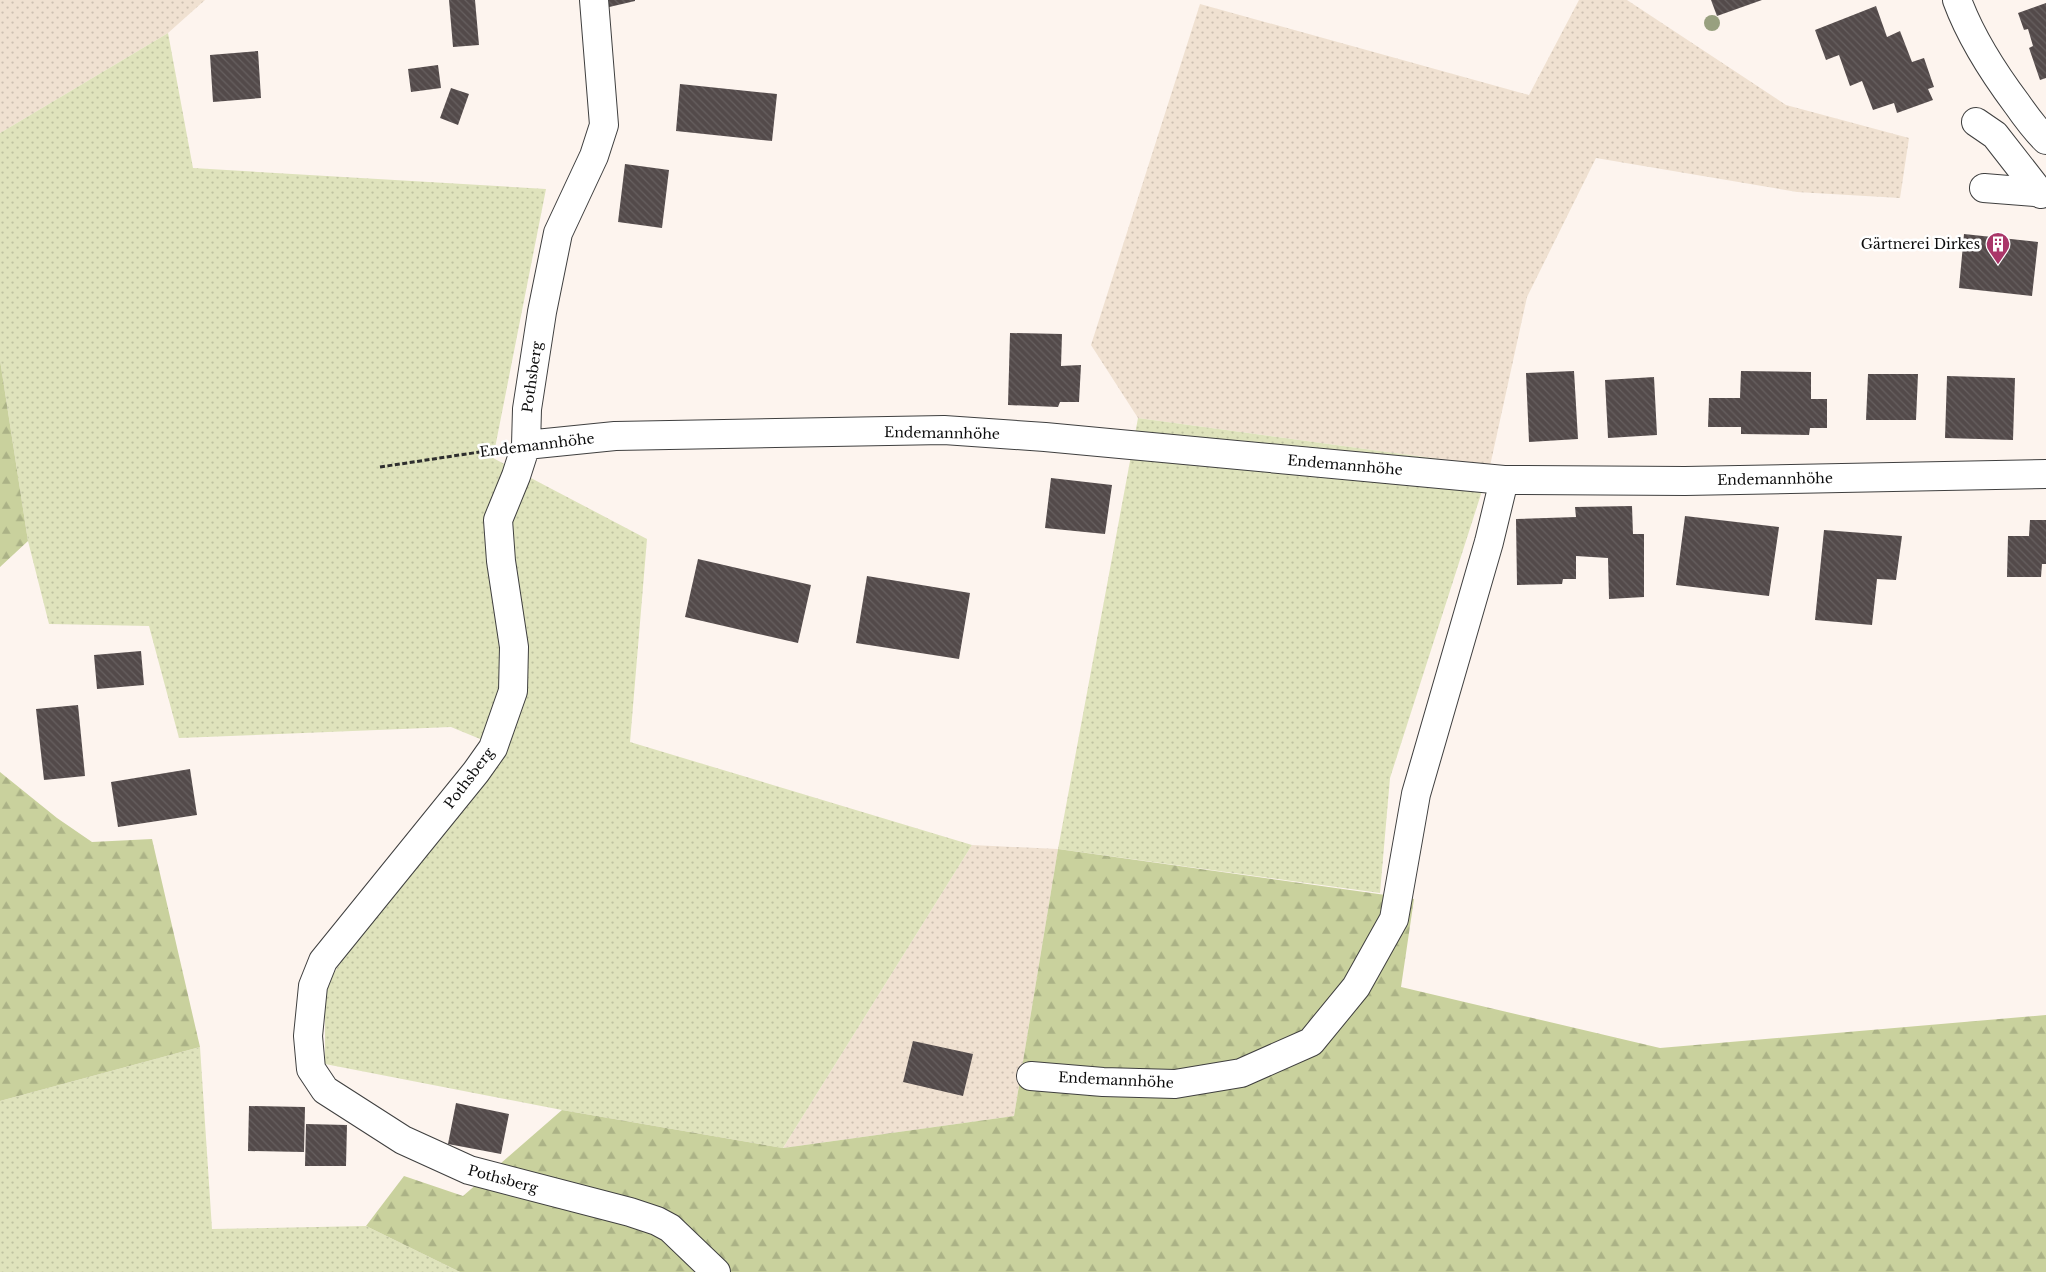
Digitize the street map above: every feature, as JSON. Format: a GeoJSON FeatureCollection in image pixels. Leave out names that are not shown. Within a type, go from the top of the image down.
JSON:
{"type":"FeatureCollection","features":[{"type":"Feature","properties":{"kind":"street","name":"Pothsberg"},"geometry":{"type":"LineString","coordinates":[[594,0],[604,125],[594,156],[558,233],[542,312],[527,409],[526,445],[498,520],[501,561],[514,647],[514,691],[493,748],[476,772],[323,961],[312,986],[308,1036],[311,1069],[325,1090],[404,1140],[469,1170],[630,1212],[657,1221],[670,1228],[716,1272]]}},
{"type":"Feature","properties":{"kind":"street"},"geometry":{"type":"LineString","coordinates":[[1957,0],[1965,21],[1996,76],[2037,132],[2046,140]]}},
{"type":"Feature","properties":{"kind":"street"},"geometry":{"type":"LineString","coordinates":[[1976,122],[1995,135],[2044,193]]}},
{"type":"Feature","properties":{"kind":"street"},"geometry":{"type":"LineString","coordinates":[[1984,188],[2044,193]]}},
{"type":"Feature","properties":{"kind":"street","name":"Endemannhöhe"},"geometry":{"type":"LineString","coordinates":[[526,445],[615,436],[944,430],[1045,437],[1504,480],[1685,481],[2046,474]]}},
{"type":"Feature","properties":{"kind":"street","name":"Endemannhöhe"},"geometry":{"type":"LineString","coordinates":[[1031,1076],[1103,1082],[1175,1084],[1242,1073],[1311,1042],[1356,987],[1394,920],[1416,794],[1486,551],[1504,480]]}},
{"type":"Feature","properties":{"kind":"path","name":"Endemannhöhe"},"geometry":{"type":"LineString","coordinates":[[380,467],[526,445]]}},
{"type":"Feature","properties":{"kind":"shaded area"},"geometry":{"type":"Polygon","coordinates":[[[0,0],[205,0],[168,33],[0,133],[0,0]]]}},
{"type":"Feature","properties":{"kind":"shaded area"},"geometry":{"type":"Polygon","coordinates":[[[1579,0],[1627,0],[1786,105],[1909,138],[1900,198],[1797,192],[1596,158],[1527,297],[1490,466],[1138,418],[1091,345],[1200,4],[1529,95],[1579,0]]]}},
{"type":"Feature","properties":{"kind":"shaded area"},"geometry":{"type":"Polygon","coordinates":[[[972,845],[1058,849],[1014,1116],[783,1148],[972,845]]]}},
{"type":"Feature","properties":{"kind":"green space"},"geometry":{"type":"Polygon","coordinates":[[[168,33],[193,168],[546,189],[493,458],[647,539],[630,742],[972,845],[783,1148],[562,1110],[325,1064],[325,987],[431,821],[485,741],[451,727],[179,738],[149,626],[49,624],[28,541],[0,360],[0,133],[168,33]]]}},
{"type":"Feature","properties":{"kind":"green space"},"geometry":{"type":"Polygon","coordinates":[[[0,360],[28,541],[0,567],[0,360]]]}},
{"type":"Feature","properties":{"kind":"green space"},"geometry":{"type":"Polygon","coordinates":[[[1138,418],[1490,466],[1390,778],[1380,893],[1058,849],[1138,418]]]}},
{"type":"Feature","properties":{"kind":"green space"},"geometry":{"type":"Polygon","coordinates":[[[0,772],[57,818],[92,842],[152,839],[200,1047],[0,1101],[0,772]]]}},
{"type":"Feature","properties":{"kind":"green space"},"geometry":{"type":"Polygon","coordinates":[[[1058,849],[1414,899],[1401,987],[1660,1048],[2046,1015],[2046,1272],[460,1272],[366,1226],[404,1176],[463,1196],[562,1110],[783,1148],[1014,1116],[1058,849]]]}},
{"type":"Feature","properties":{"kind":"green space"},"geometry":{"type":"Polygon","coordinates":[[[200,1047],[212,1229],[366,1226],[460,1272],[0,1272],[0,1101],[200,1047]]]}},
{"type":"Feature","properties":{"kind":"building"},"geometry":{"type":"Polygon","coordinates":[[[449,0],[475,0],[479,45],[453,47],[449,0]]]}},
{"type":"Feature","properties":{"kind":"building"},"geometry":{"type":"Polygon","coordinates":[[[603,0],[635,0],[635,1],[605,8],[603,0]]]}},
{"type":"Feature","properties":{"kind":"building"},"geometry":{"type":"Polygon","coordinates":[[[1711,0],[1762,0],[1717,16],[1711,0]]]}},
{"type":"Feature","properties":{"kind":"building"},"geometry":{"type":"Polygon","coordinates":[[[2046,3],[2046,78],[2040,80],[2029,48],[2033,46],[2028,29],[2024,30],[2018,13],[2046,3]]]}},
{"type":"Feature","properties":{"kind":"building"},"geometry":{"type":"Polygon","coordinates":[[[1876,6],[1887,37],[1900,31],[1912,62],[1924,58],[1934,87],[1928,89],[1933,100],[1897,113],[1894,103],[1873,110],[1862,81],[1850,86],[1839,55],[1826,60],[1815,30],[1876,6]]]}},
{"type":"Feature","properties":{"kind":"building"},"geometry":{"type":"Polygon","coordinates":[[[258,51],[261,98],[213,102],[210,55],[258,51]]]}},
{"type":"Feature","properties":{"kind":"building"},"geometry":{"type":"Polygon","coordinates":[[[438,65],[441,88],[411,92],[408,69],[438,65]]]}},
{"type":"Feature","properties":{"kind":"building"},"geometry":{"type":"Polygon","coordinates":[[[680,84],[777,94],[772,141],[676,131],[680,84]]]}},
{"type":"Feature","properties":{"kind":"building"},"geometry":{"type":"Polygon","coordinates":[[[451,88],[469,94],[458,125],[440,118],[451,88]]]}},
{"type":"Feature","properties":{"kind":"building"},"geometry":{"type":"Polygon","coordinates":[[[625,164],[669,170],[662,228],[618,222],[625,164]]]}},
{"type":"Feature","properties":{"kind":"building","name":"Gärtnerei Dirkes"},"geometry":{"type":"Polygon","coordinates":[[[1964,234],[2038,242],[2032,296],[1959,288],[1964,234]]]}},
{"type":"Feature","properties":{"kind":"building"},"geometry":{"type":"Polygon","coordinates":[[[1010,333],[1062,334],[1061,366],[1081,365],[1079,402],[1060,402],[1058,407],[1008,405],[1010,333]]]}},
{"type":"Feature","properties":{"kind":"building"},"geometry":{"type":"Polygon","coordinates":[[[1574,371],[1578,439],[1529,442],[1526,373],[1574,371]]]}},
{"type":"Feature","properties":{"kind":"building"},"geometry":{"type":"Polygon","coordinates":[[[1741,371],[1811,372],[1811,399],[1827,399],[1827,428],[1810,428],[1809,435],[1741,434],[1741,427],[1708,427],[1709,398],[1740,398],[1741,371]]]}},
{"type":"Feature","properties":{"kind":"building"},"geometry":{"type":"Polygon","coordinates":[[[1868,374],[1918,374],[1916,420],[1866,420],[1868,374]]]}},
{"type":"Feature","properties":{"kind":"building"},"geometry":{"type":"Polygon","coordinates":[[[1947,376],[2015,378],[2013,440],[1945,438],[1947,376]]]}},
{"type":"Feature","properties":{"kind":"building"},"geometry":{"type":"Polygon","coordinates":[[[1654,377],[1657,435],[1608,438],[1605,380],[1654,377]]]}},
{"type":"Feature","properties":{"kind":"building"},"geometry":{"type":"Polygon","coordinates":[[[1051,478],[1112,485],[1105,534],[1045,528],[1051,478]]]}},
{"type":"Feature","properties":{"kind":"building"},"geometry":{"type":"Polygon","coordinates":[[[1632,506],[1633,534],[1644,534],[1644,597],[1609,599],[1608,558],[1576,556],[1576,579],[1563,579],[1562,584],[1517,585],[1516,519],[1576,517],[1575,507],[1632,506]]]}},
{"type":"Feature","properties":{"kind":"building"},"geometry":{"type":"Polygon","coordinates":[[[1685,516],[1779,527],[1769,596],[1676,585],[1685,516]]]}},
{"type":"Feature","properties":{"kind":"building"},"geometry":{"type":"Polygon","coordinates":[[[2030,520],[2046,520],[2046,564],[2042,564],[2041,577],[2007,577],[2008,536],[2029,536],[2030,520]]]}},
{"type":"Feature","properties":{"kind":"building"},"geometry":{"type":"Polygon","coordinates":[[[1824,530],[1902,536],[1896,580],[1877,579],[1872,625],[1815,620],[1824,530]]]}},
{"type":"Feature","properties":{"kind":"building"},"geometry":{"type":"Polygon","coordinates":[[[698,559],[811,585],[798,643],[685,617],[698,559]]]}},
{"type":"Feature","properties":{"kind":"building"},"geometry":{"type":"Polygon","coordinates":[[[867,576],[970,593],[959,659],[856,643],[867,576]]]}},
{"type":"Feature","properties":{"kind":"building"},"geometry":{"type":"Polygon","coordinates":[[[141,651],[144,685],[97,689],[94,655],[141,651]]]}},
{"type":"Feature","properties":{"kind":"building"},"geometry":{"type":"Polygon","coordinates":[[[78,705],[85,776],[44,780],[36,709],[78,705]]]}},
{"type":"Feature","properties":{"kind":"building"},"geometry":{"type":"Polygon","coordinates":[[[190,769],[197,815],[118,827],[111,782],[190,769]]]}},
{"type":"Feature","properties":{"kind":"building"},"geometry":{"type":"Polygon","coordinates":[[[913,1041],[973,1054],[963,1096],[903,1082],[913,1041]]]}},
{"type":"Feature","properties":{"kind":"building"},"geometry":{"type":"Polygon","coordinates":[[[456,1103],[509,1114],[501,1154],[448,1144],[456,1103]]]}},
{"type":"Feature","properties":{"kind":"building"},"geometry":{"type":"Polygon","coordinates":[[[249,1106],[305,1107],[304,1152],[248,1151],[249,1106]]]}},
{"type":"Feature","properties":{"kind":"building"},"geometry":{"type":"Polygon","coordinates":[[[306,1124],[347,1125],[346,1166],[305,1166],[306,1124]]]}},
{"type":"Feature","properties":{"kind":"place","name":"Gärtnerei Dirkes"},"geometry":{"type":"Point","coordinates":[1998,265]}}]}
